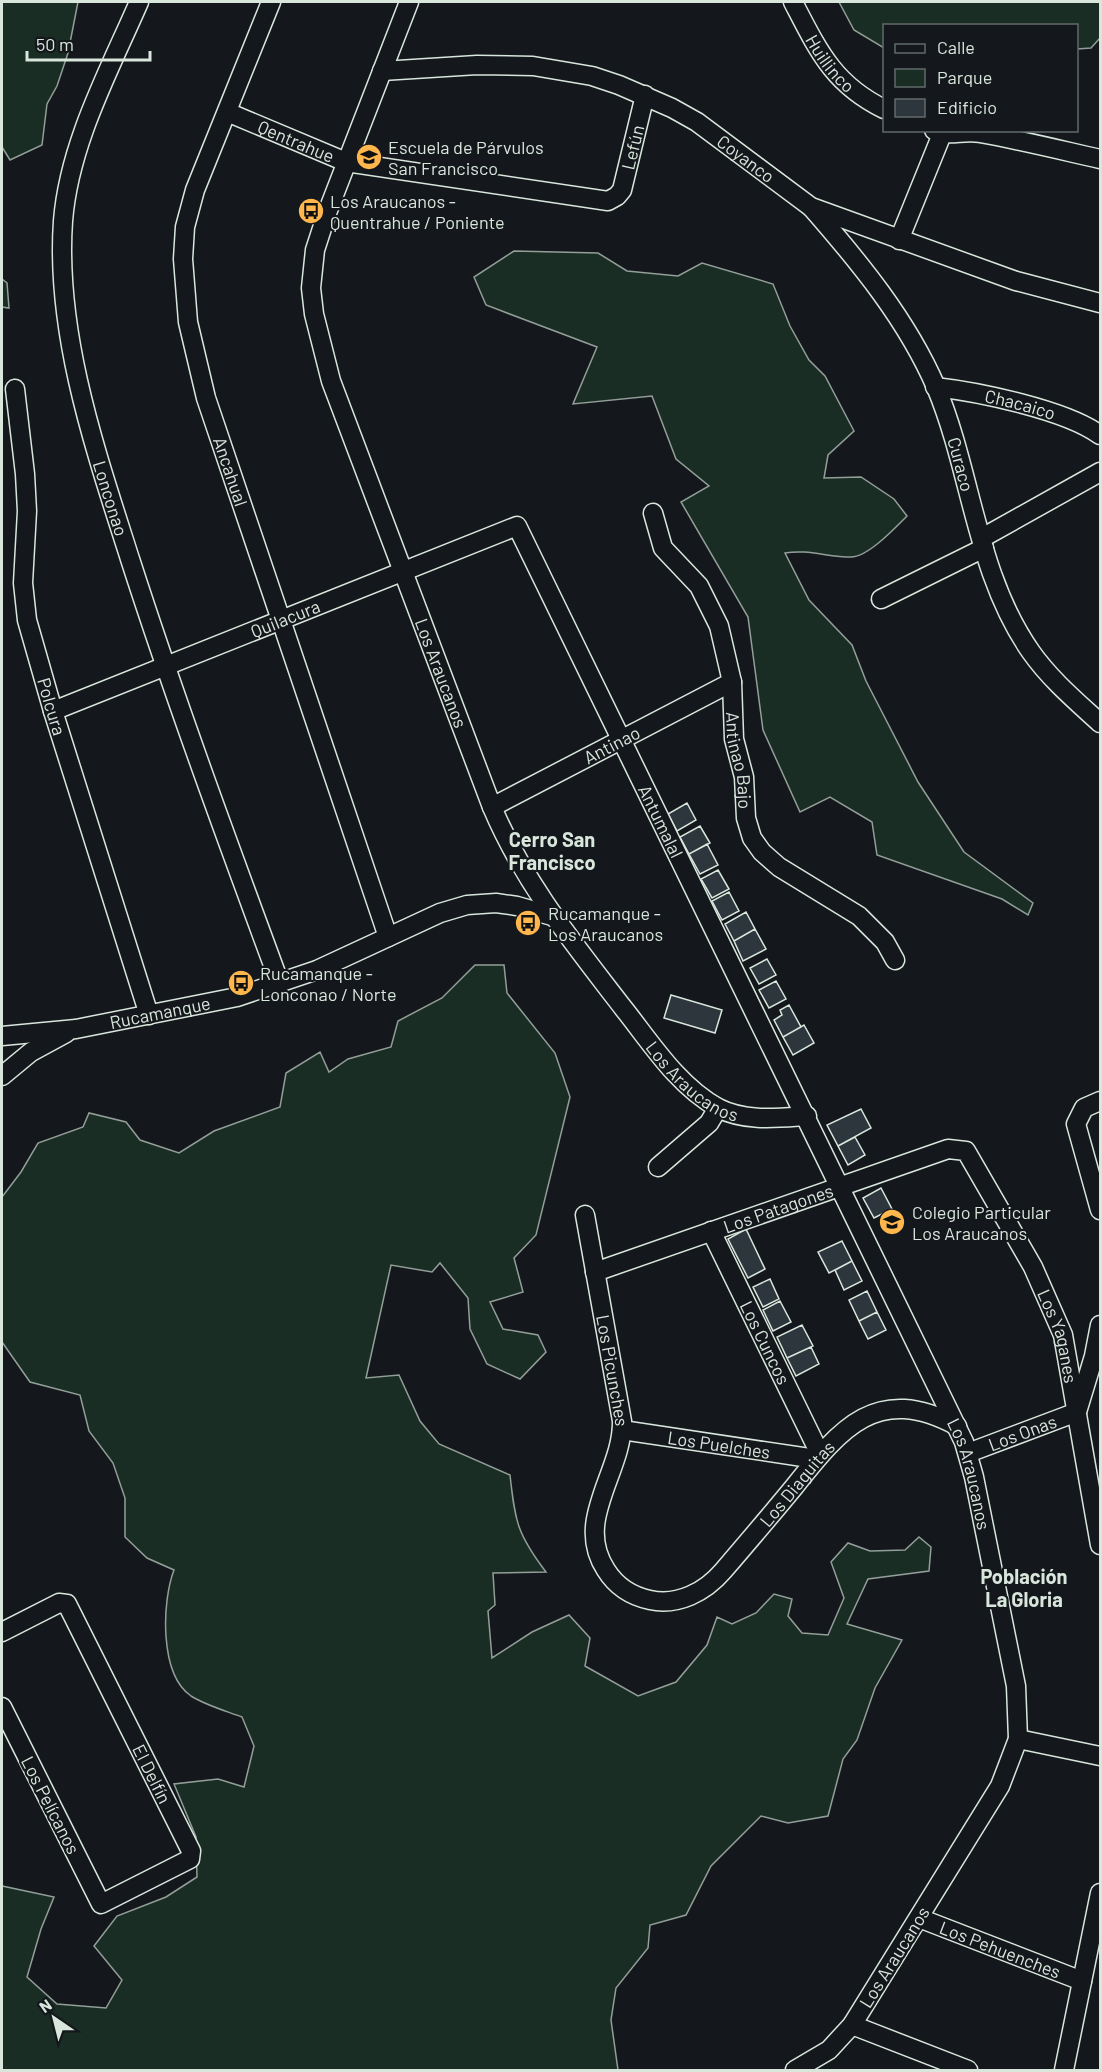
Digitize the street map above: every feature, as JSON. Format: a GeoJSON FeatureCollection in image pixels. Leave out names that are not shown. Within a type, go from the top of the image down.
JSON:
{"type":"FeatureCollection","features":[{"type":"Feature","properties":{"kind":"street","name":"Lonconao"},"geometry":{"type":"LineString","coordinates":[[139,2],[80,144],[67,196],[63,259],[75,357],[91,431],[165,667],[280,984]]}},
{"type":"Feature","properties":{"kind":"street","name":"Ancahual"},"geometry":{"type":"LineString","coordinates":[[271,2],[189,208],[183,246],[185,297],[198,373],[388,937]]}},
{"type":"Feature","properties":{"kind":"street","name":"Los Araucanos"},"geometry":{"type":"LineString","coordinates":[[409,2],[346,162],[315,250],[311,288],[314,314],[332,381],[492,807],[514,856],[552,916],[669,1065],[699,1095],[718,1108],[753,1119],[807,1116],[968,1453],[1016,1686],[1018,1739],[1000,1786],[852,2025],[829,2050],[795,2070]]}},
{"type":"Feature","properties":{"kind":"street","name":"Huillinco"},"geometry":{"type":"LineString","coordinates":[[793,2],[829,67],[852,90],[883,108]]}},
{"type":"Feature","properties":{"kind":"street","name":"Coyanco"},"geometry":{"type":"LineString","coordinates":[[382,71],[477,65],[533,66],[592,76],[645,95],[697,122],[811,207],[1016,281],[1101,303]]}},
{"type":"Feature","properties":{"kind":"street","name":"Lefún"},"geometry":{"type":"LineString","coordinates":[[617,196],[623,185],[645,95]]}},
{"type":"Feature","properties":{"kind":"street","name":"Qentrahue"},"geometry":{"type":"LineString","coordinates":[[227,112],[346,162],[602,201],[617,196]]}},
{"type":"Feature","properties":{"kind":"street"},"geometry":{"type":"LineString","coordinates":[[899,240],[938,132]]}},
{"type":"Feature","properties":{"kind":"street"},"geometry":{"type":"LineString","coordinates":[[970,132],[1101,159]]}},
{"type":"Feature","properties":{"kind":"street","name":"Curaco"},"geometry":{"type":"LineString","coordinates":[[811,207],[861,265],[897,315],[935,387],[955,440],[1000,596],[1030,651],[1054,680],[1101,723]]}},
{"type":"Feature","properties":{"kind":"street","name":"Chacaico"},"geometry":{"type":"LineString","coordinates":[[935,387],[1003,399],[1083,424],[1101,435]]}},
{"type":"Feature","properties":{"kind":"street","name":"Polcura"},"geometry":{"type":"LineString","coordinates":[[15,389],[27,511],[23,565],[25,601],[32,639],[149,1015]]}},
{"type":"Feature","properties":{"kind":"street"},"geometry":{"type":"LineString","coordinates":[[881,598],[983,543],[1101,472]]}},
{"type":"Feature","properties":{"kind":"street","name":"Antinao Bajo"},"geometry":{"type":"LineString","coordinates":[[653,513],[663,548],[692,577],[712,608],[725,646],[732,682],[734,739],[744,777],[746,818],[752,838],[762,852],[779,867],[859,916],[885,942],[896,960]]}},
{"type":"Feature","properties":{"kind":"street","name":"Quilacura"},"geometry":{"type":"LineString","coordinates":[[53,711],[517,526]]}},
{"type":"Feature","properties":{"kind":"street","name":"Antumalal"},"geometry":{"type":"LineString","coordinates":[[517,526],[807,1116]]}},
{"type":"Feature","properties":{"kind":"street","name":"Antinao"},"geometry":{"type":"LineString","coordinates":[[492,807],[732,682]]}},
{"type":"Feature","properties":{"kind":"street","name":"Rucamanque"},"geometry":{"type":"LineString","coordinates":[[2,1036],[76,1029],[215,1002],[280,984],[440,913],[467,905],[496,903],[518,906],[552,916]]}},
{"type":"Feature","properties":{"kind":"street"},"geometry":{"type":"LineString","coordinates":[[2,1076],[45,1043],[76,1029]]}},
{"type":"Feature","properties":{"kind":"street"},"geometry":{"type":"LineString","coordinates":[[1101,1101],[1084,1108],[1076,1124],[1101,1210]]}},
{"type":"Feature","properties":{"kind":"street"},"geometry":{"type":"LineString","coordinates":[[658,1167],[708,1122],[718,1108]]}},
{"type":"Feature","properties":{"kind":"street","name":"Los Patagones"},"geometry":{"type":"LineString","coordinates":[[595,1272],[948,1149],[962,1149]]}},
{"type":"Feature","properties":{"kind":"street","name":"Los Yaganes"},"geometry":{"type":"LineString","coordinates":[[962,1149],[970,1155],[1033,1267],[1055,1313],[1068,1354],[1101,1545]]}},
{"type":"Feature","properties":{"kind":"street","name":"Los Picunches"},"geometry":{"type":"LineString","coordinates":[[585,1215],[622,1430],[595,1519],[595,1544],[604,1567],[619,1586],[641,1598],[654,1601]]}},
{"type":"Feature","properties":{"kind":"street","name":"Los Cuncos"},"geometry":{"type":"LineString","coordinates":[[711,1231],[818,1456]]}},
{"type":"Feature","properties":{"kind":"street"},"geometry":{"type":"LineString","coordinates":[[1077,1412],[1101,1325]]}},
{"type":"Feature","properties":{"kind":"street","name":"Los Diaguitas"},"geometry":{"type":"LineString","coordinates":[[654,1601],[687,1597],[716,1580],[818,1456],[848,1426],[878,1411],[914,1410],[957,1426]]}},
{"type":"Feature","properties":{"kind":"street","name":"Los Onas"},"geometry":{"type":"LineString","coordinates":[[968,1453],[1077,1412]]}},
{"type":"Feature","properties":{"kind":"street","name":"Los Puelches"},"geometry":{"type":"LineString","coordinates":[[622,1430],[818,1456]]}},
{"type":"Feature","properties":{"kind":"street","name":"El Delfín"},"geometry":{"type":"LineString","coordinates":[[2,1632],[64,1602],[192,1854],[188,1861],[101,1904]]}},
{"type":"Feature","properties":{"kind":"street","name":"Los Pelícanos"},"geometry":{"type":"LineString","coordinates":[[2,1707],[101,1904]]}},
{"type":"Feature","properties":{"kind":"street"},"geometry":{"type":"LineString","coordinates":[[1018,1739],[1101,1756]]}},
{"type":"Feature","properties":{"kind":"street"},"geometry":{"type":"LineString","coordinates":[[1064,2070],[1101,1893]]}},
{"type":"Feature","properties":{"kind":"street","name":"Los Pehuenches"},"geometry":{"type":"LineString","coordinates":[[919,1918],[1082,1981]]}},
{"type":"Feature","properties":{"kind":"street"},"geometry":{"type":"LineString","coordinates":[[852,2025],[968,2070]]}},
{"type":"Feature","properties":{"kind":"green space"},"geometry":{"type":"Polygon","coordinates":[[[2,2],[78,2],[68,53],[57,86],[47,104],[42,145],[10,160],[2,147],[2,2]]]}},
{"type":"Feature","properties":{"kind":"green space"},"geometry":{"type":"Polygon","coordinates":[[[839,2],[1100,2],[1100,38],[1091,48],[1078,49],[1078,24],[883,24],[883,47],[854,30],[839,2]]]}},
{"type":"Feature","properties":{"kind":"green space"},"geometry":{"type":"Polygon","coordinates":[[[514,251],[598,253],[627,271],[678,276],[702,263],[773,284],[790,326],[809,360],[825,376],[854,431],[828,455],[824,478],[861,477],[894,499],[907,516],[881,541],[858,556],[785,553],[809,600],[852,645],[866,681],[918,782],[964,852],[1033,903],[1028,915],[1002,899],[877,855],[872,822],[830,797],[800,812],[763,730],[748,617],[681,502],[709,486],[676,459],[652,396],[573,404],[597,347],[486,305],[474,277],[514,251]]]}},
{"type":"Feature","properties":{"kind":"green space"},"geometry":{"type":"Polygon","coordinates":[[[2,279],[7,283],[9,308],[2,307],[2,279]]]}},
{"type":"Feature","properties":{"kind":"green space"},"geometry":{"type":"Polygon","coordinates":[[[475,965],[504,965],[507,993],[555,1053],[570,1097],[536,1235],[514,1258],[523,1292],[490,1302],[503,1329],[538,1335],[546,1352],[520,1379],[487,1364],[470,1329],[468,1298],[440,1263],[432,1272],[391,1265],[366,1378],[399,1375],[420,1421],[439,1444],[510,1475],[516,1516],[523,1537],[546,1572],[493,1573],[495,1605],[488,1611],[492,1658],[532,1632],[569,1615],[590,1638],[585,1666],[638,1696],[676,1682],[707,1645],[717,1617],[732,1624],[756,1613],[774,1594],[792,1599],[788,1616],[802,1633],[828,1635],[844,1598],[831,1562],[848,1543],[870,1551],[905,1550],[919,1537],[931,1547],[929,1571],[868,1579],[847,1624],[902,1640],[875,1688],[857,1740],[843,1759],[828,1816],[788,1823],[761,1816],[711,1866],[686,1915],[650,1925],[648,1948],[616,1988],[611,2020],[618,2070],[2,2070],[2,1886],[54,1897],[41,1929],[27,1977],[57,2004],[106,2008],[122,1980],[94,1946],[117,1916],[166,1897],[197,1877],[196,1837],[174,1784],[218,1779],[244,1787],[254,1746],[242,1717],[191,1696],[181,1686],[173,1671],[168,1655],[166,1618],[167,1600],[174,1570],[147,1558],[125,1537],[125,1498],[113,1463],[89,1431],[80,1395],[30,1382],[2,1342],[2,1197],[21,1172],[38,1143],[83,1127],[89,1113],[126,1122],[140,1140],[179,1153],[214,1131],[280,1107],[286,1073],[320,1052],[329,1072],[348,1059],[391,1047],[398,1021],[442,998],[475,965]]]}},
{"type":"Feature","properties":{"kind":"building"},"geometry":{"type":"Polygon","coordinates":[[[687,803],[696,820],[677,831],[668,814],[687,803]]]}},
{"type":"Feature","properties":{"kind":"building"},"geometry":{"type":"Polygon","coordinates":[[[700,826],[710,843],[689,854],[680,837],[700,826]]]}},
{"type":"Feature","properties":{"kind":"building"},"geometry":{"type":"Polygon","coordinates":[[[707,844],[718,865],[700,874],[689,854],[707,844]]]}},
{"type":"Feature","properties":{"kind":"building"},"geometry":{"type":"Polygon","coordinates":[[[718,870],[729,889],[712,898],[701,879],[718,870]]]}},
{"type":"Feature","properties":{"kind":"building"},"geometry":{"type":"Polygon","coordinates":[[[729,892],[739,911],[722,920],[712,901],[729,892]]]}},
{"type":"Feature","properties":{"kind":"building"},"geometry":{"type":"Polygon","coordinates":[[[746,912],[755,929],[734,941],[725,924],[746,912]]]}},
{"type":"Feature","properties":{"kind":"building"},"geometry":{"type":"Polygon","coordinates":[[[755,929],[766,949],[743,961],[734,941],[755,929]]]}},
{"type":"Feature","properties":{"kind":"building"},"geometry":{"type":"Polygon","coordinates":[[[767,959],[776,975],[759,984],[750,968],[767,959]]]}},
{"type":"Feature","properties":{"kind":"building"},"geometry":{"type":"Polygon","coordinates":[[[776,981],[786,999],[769,1008],[759,990],[776,981]]]}},
{"type":"Feature","properties":{"kind":"building"},"geometry":{"type":"Polygon","coordinates":[[[671,995],[722,1010],[715,1033],[664,1018],[671,995]]]}},
{"type":"Feature","properties":{"kind":"building"},"geometry":{"type":"Polygon","coordinates":[[[789,1005],[801,1027],[783,1037],[774,1020],[782,1015],[780,1010],[789,1005]]]}},
{"type":"Feature","properties":{"kind":"building"},"geometry":{"type":"Polygon","coordinates":[[[804,1025],[814,1043],[793,1055],[783,1037],[804,1025]]]}},
{"type":"Feature","properties":{"kind":"building"},"geometry":{"type":"Polygon","coordinates":[[[861,1109],[871,1128],[838,1146],[827,1125],[861,1109]]]}},
{"type":"Feature","properties":{"kind":"building"},"geometry":{"type":"Polygon","coordinates":[[[855,1137],[865,1155],[848,1165],[838,1146],[855,1137]]]}},
{"type":"Feature","properties":{"kind":"building"},"geometry":{"type":"Polygon","coordinates":[[[881,1188],[892,1209],[874,1218],[863,1198],[881,1188]]]}},
{"type":"Feature","properties":{"kind":"building"},"geometry":{"type":"Polygon","coordinates":[[[746,1229],[765,1269],[748,1278],[728,1239],[746,1229]]]}},
{"type":"Feature","properties":{"kind":"building"},"geometry":{"type":"Polygon","coordinates":[[[842,1241],[852,1261],[829,1273],[818,1252],[842,1241]]]}},
{"type":"Feature","properties":{"kind":"building"},"geometry":{"type":"Polygon","coordinates":[[[852,1261],[862,1281],[844,1290],[835,1270],[852,1261]]]}},
{"type":"Feature","properties":{"kind":"building"},"geometry":{"type":"Polygon","coordinates":[[[770,1279],[779,1299],[763,1307],[753,1287],[770,1279]]]}},
{"type":"Feature","properties":{"kind":"building"},"geometry":{"type":"Polygon","coordinates":[[[867,1291],[877,1312],[859,1321],[849,1300],[867,1291]]]}},
{"type":"Feature","properties":{"kind":"building"},"geometry":{"type":"Polygon","coordinates":[[[780,1301],[791,1322],[773,1331],[763,1310],[780,1301]]]}},
{"type":"Feature","properties":{"kind":"building"},"geometry":{"type":"Polygon","coordinates":[[[877,1312],[886,1330],[868,1339],[859,1321],[877,1312]]]}},
{"type":"Feature","properties":{"kind":"building"},"geometry":{"type":"Polygon","coordinates":[[[802,1325],[813,1346],[787,1358],[777,1337],[802,1325]]]}},
{"type":"Feature","properties":{"kind":"building"},"geometry":{"type":"Polygon","coordinates":[[[811,1347],[819,1364],[796,1376],[787,1358],[811,1347]]]}},
{"type":"Feature","properties":{"kind":"place","name":"Escuela de Párvulos San Francisco"},"geometry":{"type":"Point","coordinates":[369,157]}},
{"type":"Feature","properties":{"kind":"place","name":"Los Araucanos - Quentrahue / Poniente"},"geometry":{"type":"Point","coordinates":[311,211]}},
{"type":"Feature","properties":{"kind":"place","name":"Rucamanque - Los Araucanos"},"geometry":{"type":"Point","coordinates":[528,923]}},
{"type":"Feature","properties":{"kind":"place","name":"Rucamanque - Lonconao / Norte"},"geometry":{"type":"Point","coordinates":[241,983]}},
{"type":"Feature","properties":{"kind":"place","name":"Colegio Particular Los Araucanos"},"geometry":{"type":"Point","coordinates":[892,1222]}},
{"type":"Feature","properties":{"kind":"district","name":"Cerro San Francisco"},"geometry":{"type":"Point","coordinates":[552,850]}},
{"type":"Feature","properties":{"kind":"district","name":"Población La Gloria"},"geometry":{"type":"Point","coordinates":[1024,1588]}}]}
